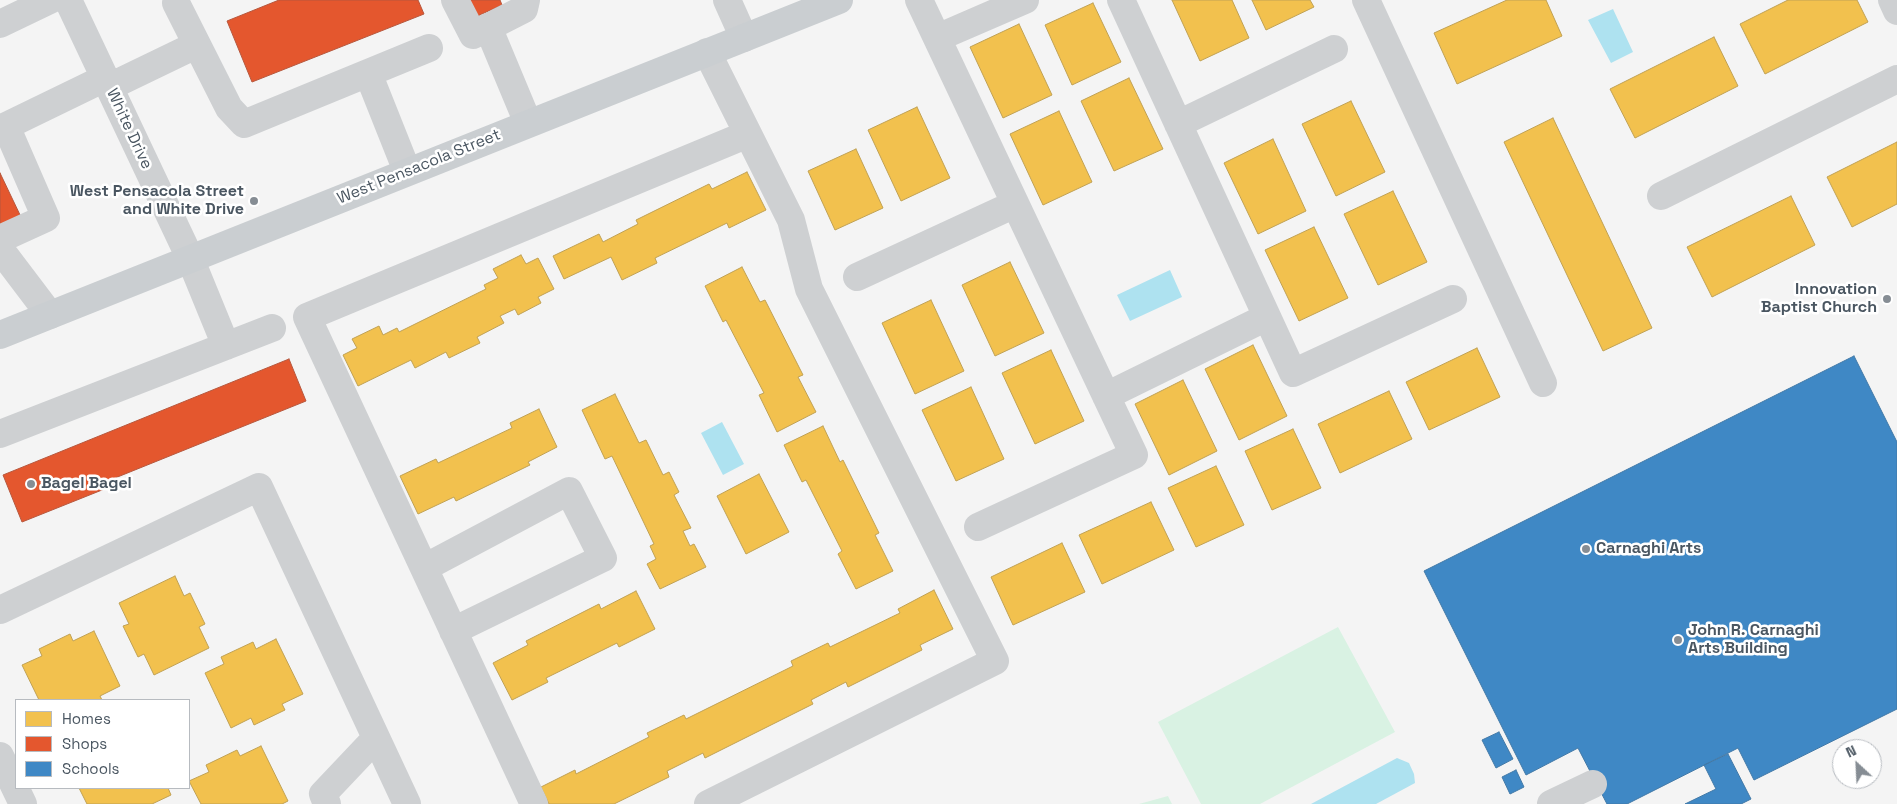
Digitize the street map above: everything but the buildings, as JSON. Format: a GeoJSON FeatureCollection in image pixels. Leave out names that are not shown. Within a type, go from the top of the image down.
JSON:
{"type":"FeatureCollection","features":[{"type":"Feature","properties":{"kind":"main road","name":"West Pensacola Street"},"geometry":{"type":"LineString","coordinates":[[0,335],[839,0]]}},
{"type":"Feature","properties":{"kind":"street"},"geometry":{"type":"LineString","coordinates":[[0,24],[50,0]]}},
{"type":"Feature","properties":{"kind":"street","name":"White Drive"},"geometry":{"type":"LineString","coordinates":[[68,0],[190,258],[226,346]]}},
{"type":"Feature","properties":{"kind":"street"},"geometry":{"type":"LineString","coordinates":[[455,0],[473,35],[524,9],[526,0]]}},
{"type":"Feature","properties":{"kind":"street"},"geometry":{"type":"LineString","coordinates":[[727,0],[744,38]]}},
{"type":"Feature","properties":{"kind":"street"},"geometry":{"type":"LineString","coordinates":[[920,0],[1134,455],[978,527]]}},
{"type":"Feature","properties":{"kind":"street"},"geometry":{"type":"LineString","coordinates":[[937,38],[1025,0]]}},
{"type":"Feature","properties":{"kind":"street"},"geometry":{"type":"LineString","coordinates":[[1121,0],[1293,373],[1453,299]]}},
{"type":"Feature","properties":{"kind":"street"},"geometry":{"type":"LineString","coordinates":[[1366,0],[1544,384]]}},
{"type":"Feature","properties":{"kind":"street"},"geometry":{"type":"LineString","coordinates":[[1892,0],[1897,11]]}},
{"type":"Feature","properties":{"kind":"street"},"geometry":{"type":"LineString","coordinates":[[176,3],[229,108],[244,124],[429,48]]}},
{"type":"Feature","properties":{"kind":"street"},"geometry":{"type":"LineString","coordinates":[[488,27],[528,123]]}},
{"type":"Feature","properties":{"kind":"street"},"geometry":{"type":"LineString","coordinates":[[0,239],[46,218],[3,127],[196,45]]}},
{"type":"Feature","properties":{"kind":"street"},"geometry":{"type":"LineString","coordinates":[[1178,124],[1334,50]]}},
{"type":"Feature","properties":{"kind":"street"},"geometry":{"type":"LineString","coordinates":[[707,52],[790,220],[809,289],[995,661],[708,804]]}},
{"type":"Feature","properties":{"kind":"street"},"geometry":{"type":"LineString","coordinates":[[368,73],[407,171]]}},
{"type":"Feature","properties":{"kind":"street"},"geometry":{"type":"LineString","coordinates":[[1661,196],[1897,79]]}},
{"type":"Feature","properties":{"kind":"street"},"geometry":{"type":"LineString","coordinates":[[534,804],[307,317],[748,134]]}},
{"type":"Feature","properties":{"kind":"street"},"geometry":{"type":"LineString","coordinates":[[856,277],[1015,204]]}},
{"type":"Feature","properties":{"kind":"street"},"geometry":{"type":"LineString","coordinates":[[0,249],[50,315]]}},
{"type":"Feature","properties":{"kind":"street"},"geometry":{"type":"LineString","coordinates":[[1106,396],[1267,317]]}},
{"type":"Feature","properties":{"kind":"street"},"geometry":{"type":"LineString","coordinates":[[0,434],[272,328]]}},
{"type":"Feature","properties":{"kind":"street"},"geometry":{"type":"LineString","coordinates":[[0,610],[259,487],[407,804]]}},
{"type":"Feature","properties":{"kind":"street"},"geometry":{"type":"LineString","coordinates":[[424,568],[569,491],[603,558],[454,631]]}},
{"type":"Feature","properties":{"kind":"street"},"geometry":{"type":"LineString","coordinates":[[327,804],[323,794],[376,738]]}},
{"type":"Feature","properties":{"kind":"street"},"geometry":{"type":"LineString","coordinates":[[0,756],[15,787]]}},
{"type":"Feature","properties":{"kind":"street"},"geometry":{"type":"LineString","coordinates":[[1551,804],[1593,784]]}},
{"type":"Feature","properties":{"kind":"street"},"geometry":{"type":"LineString","coordinates":[[16,789],[23,804]]}},
{"type":"Feature","properties":{"kind":"green space"},"geometry":{"type":"Polygon","coordinates":[[[1338,627],[1395,732],[1260,804],[1201,804],[1158,722],[1338,627]]]}},
{"type":"Feature","properties":{"kind":"green space"},"geometry":{"type":"Polygon","coordinates":[[[1168,796],[1172,804],[1139,804],[1168,796]]]}},
{"type":"Feature","properties":{"kind":"water"},"geometry":{"type":"Polygon","coordinates":[[[1613,9],[1633,52],[1611,63],[1588,20],[1613,9]]]}},
{"type":"Feature","properties":{"kind":"water"},"geometry":{"type":"Polygon","coordinates":[[[1170,270],[1182,297],[1130,321],[1117,295],[1170,270]]]}},
{"type":"Feature","properties":{"kind":"water"},"geometry":{"type":"Polygon","coordinates":[[[722,422],[744,464],[723,475],[701,433],[722,422]]]}},
{"type":"Feature","properties":{"kind":"water"},"geometry":{"type":"Polygon","coordinates":[[[1397,758],[1409,763],[1414,774],[1415,783],[1376,804],[1311,804],[1397,758]]]}},
{"type":"Feature","properties":{"kind":"place","name":"West Pensacola Street and White Drive"},"geometry":{"type":"Point","coordinates":[254,201]}},
{"type":"Feature","properties":{"kind":"place","name":"Innovation Baptist Church"},"geometry":{"type":"Point","coordinates":[1887,299]}},
{"type":"Feature","properties":{"kind":"place","name":"Bagel Bagel"},"geometry":{"type":"Point","coordinates":[31,484]}},
{"type":"Feature","properties":{"kind":"place","name":"Carnaghi Arts"},"geometry":{"type":"Point","coordinates":[1586,549]}},
{"type":"Feature","properties":{"kind":"place","name":"John R. Carnaghi Arts Building"},"geometry":{"type":"Point","coordinates":[1678,640]}}]}
